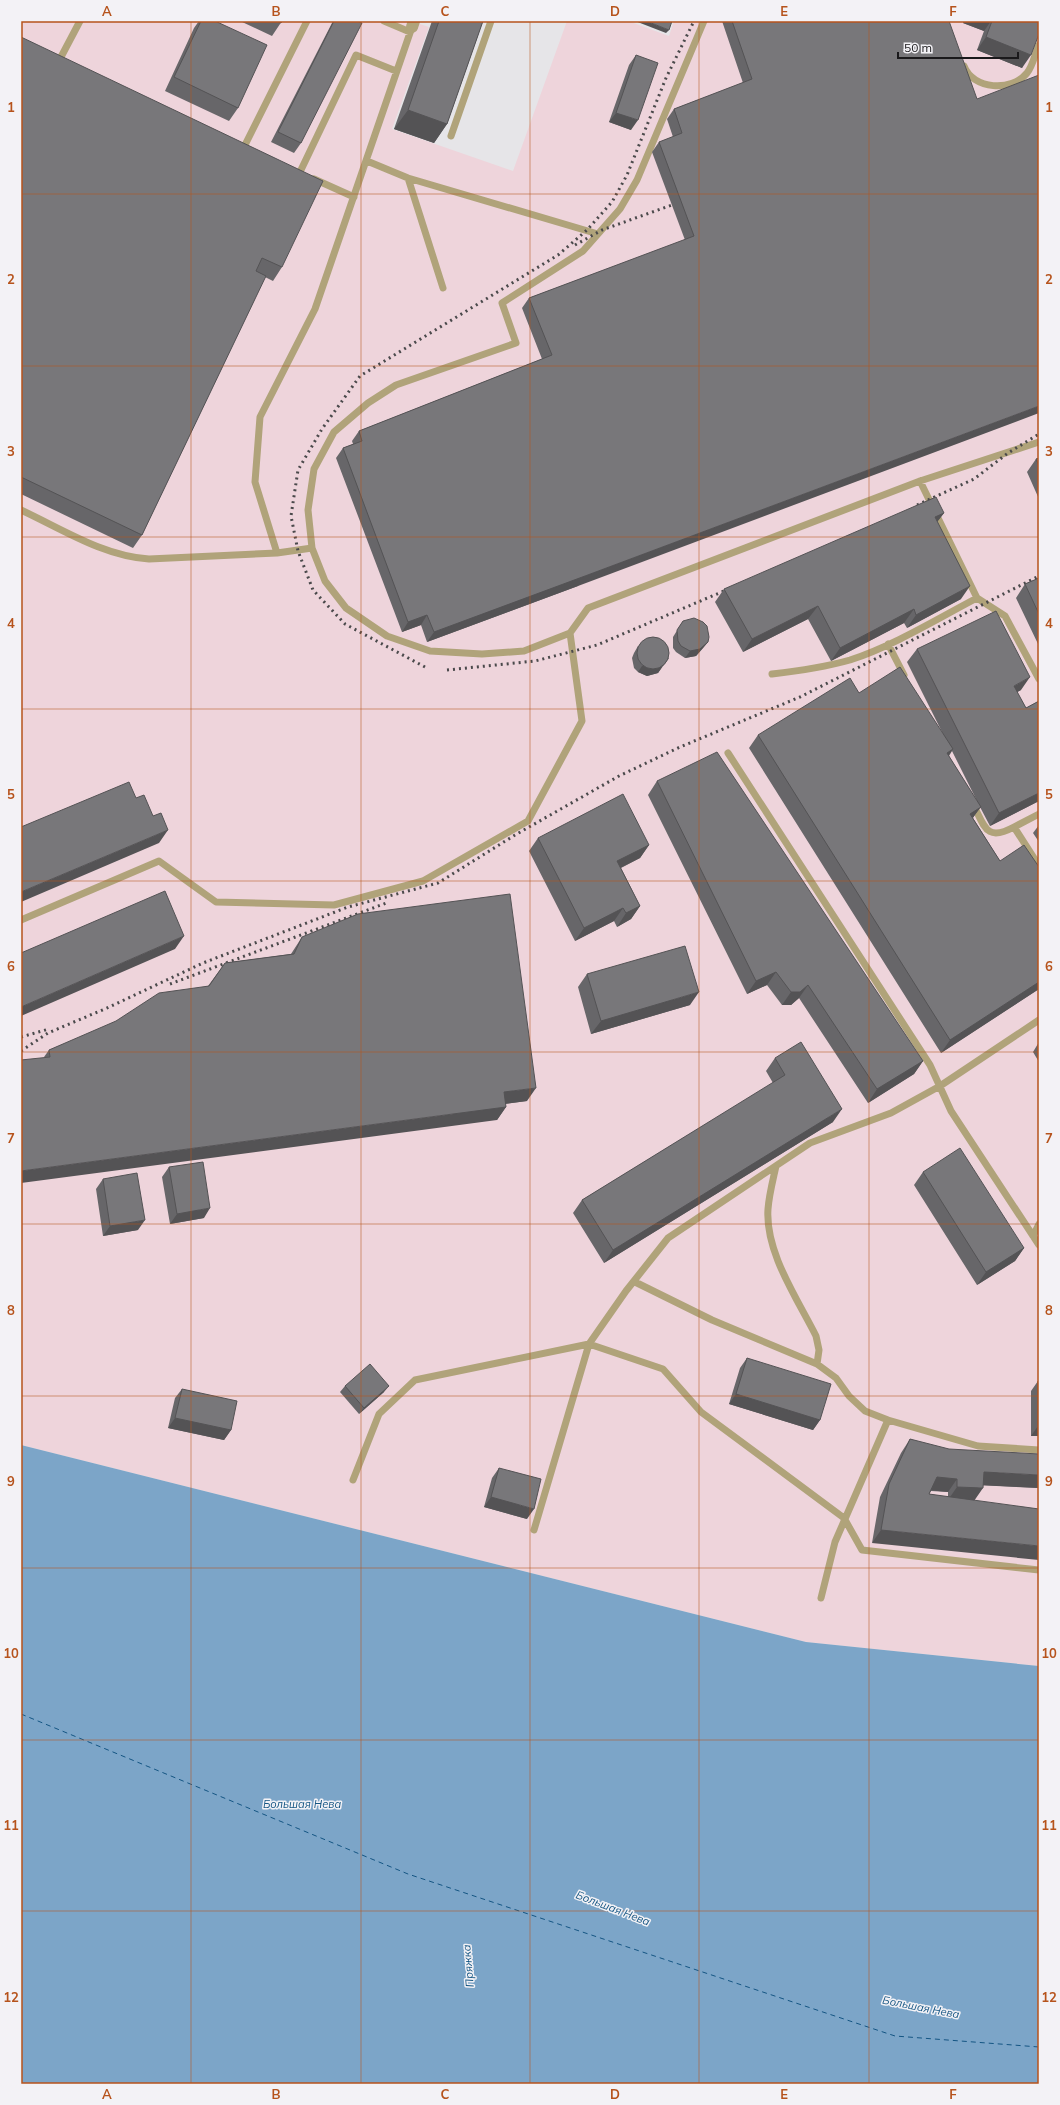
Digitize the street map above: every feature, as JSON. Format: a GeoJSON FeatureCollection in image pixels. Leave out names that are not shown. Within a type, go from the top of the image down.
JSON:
{"type":"FeatureCollection","features":[{"type":"Feature","properties":{"kind":"lane"},"geometry":{"type":"LineString","coordinates":[[68,61],[58,56],[80,21]]}},
{"type":"Feature","properties":{"kind":"lane"},"geometry":{"type":"LineString","coordinates":[[245,145],[307,21]]}},
{"type":"Feature","properties":{"kind":"lane"},"geometry":{"type":"LineString","coordinates":[[277,552],[255,482],[260,417],[315,309],[412,27],[384,21]]}},
{"type":"Feature","properties":{"kind":"lane"},"geometry":{"type":"LineString","coordinates":[[451,136],[491,21]]}},
{"type":"Feature","properties":{"kind":"lane"},"geometry":{"type":"LineString","coordinates":[[704,21],[637,180],[620,209],[583,251],[502,303],[516,343],[396,386],[368,403],[334,432],[314,469],[308,510],[312,548],[326,581],[346,608],[387,636],[430,651],[482,654],[524,651],[570,633],[588,608],[920,481],[1039,442]]}},
{"type":"Feature","properties":{"kind":"lane"},"geometry":{"type":"LineString","coordinates":[[961,58],[967,73],[977,82],[991,85],[1005,85],[1017,82],[1028,72],[1039,44]]}},
{"type":"Feature","properties":{"kind":"lane"},"geometry":{"type":"LineString","coordinates":[[354,197],[296,170],[356,54],[396,71]]}},
{"type":"Feature","properties":{"kind":"lane"},"geometry":{"type":"LineString","coordinates":[[367,161],[408,178],[598,234]]}},
{"type":"Feature","properties":{"kind":"lane"},"geometry":{"type":"LineString","coordinates":[[408,178],[444,288]]}},
{"type":"Feature","properties":{"kind":"lane"},"geometry":{"type":"LineString","coordinates":[[920,481],[977,598],[1005,616],[1039,679]]}},
{"type":"Feature","properties":{"kind":"lane"},"geometry":{"type":"LineString","coordinates":[[21,510],[111,553],[130,558],[149,559],[277,552],[312,548]]}},
{"type":"Feature","properties":{"kind":"lane"},"geometry":{"type":"LineString","coordinates":[[772,674],[819,668],[852,659],[888,644],[977,598]]}},
{"type":"Feature","properties":{"kind":"lane"},"geometry":{"type":"LineString","coordinates":[[21,920],[159,861],[216,902],[334,905],[423,881],[528,821],[582,721],[570,633]]}},
{"type":"Feature","properties":{"kind":"lane"},"geometry":{"type":"LineString","coordinates":[[888,644],[910,685]]}},
{"type":"Feature","properties":{"kind":"lane"},"geometry":{"type":"LineString","coordinates":[[728,753],[930,1065],[952,1111],[1039,1245]]}},
{"type":"Feature","properties":{"kind":"lane"},"geometry":{"type":"LineString","coordinates":[[968,796],[986,830],[993,834],[1002,833],[1039,814]]}},
{"type":"Feature","properties":{"kind":"lane"},"geometry":{"type":"LineString","coordinates":[[1014,827],[1039,866]]}},
{"type":"Feature","properties":{"kind":"lane"},"geometry":{"type":"LineString","coordinates":[[534,1530],[589,1344],[626,1291],[668,1238],[810,1144],[891,1113],[940,1086],[1039,1020]]}},
{"type":"Feature","properties":{"kind":"lane"},"geometry":{"type":"LineString","coordinates":[[776,1166],[768,1208],[768,1228],[774,1254],[816,1336],[819,1350],[817,1364]]}},
{"type":"Feature","properties":{"kind":"lane"},"geometry":{"type":"LineString","coordinates":[[1033,1236],[1039,1224]]}},
{"type":"Feature","properties":{"kind":"lane"},"geometry":{"type":"LineString","coordinates":[[634,1282],[712,1320],[817,1364],[836,1378],[849,1396],[865,1411],[941,1437],[978,1446],[1039,1450]]}},
{"type":"Feature","properties":{"kind":"lane"},"geometry":{"type":"LineString","coordinates":[[353,1480],[379,1414],[415,1380],[589,1344],[663,1369],[701,1412],[844,1518],[862,1550],[1039,1570]]}},
{"type":"Feature","properties":{"kind":"lane"},"geometry":{"type":"LineString","coordinates":[[821,1598],[835,1542],[844,1518],[888,1420]]}},
{"type":"Feature","properties":{"kind":"shaded area"},"geometry":{"type":"Polygon","coordinates":[[[21,21],[411,21],[429,27],[392,129],[513,171],[567,21],[628,21],[669,36],[674,21],[1039,21],[1039,1666],[806,1642],[21,1445],[21,21]]]}},
{"type":"Feature","properties":{"kind":"water","name":"Большая Нева"},"geometry":{"type":"Polygon","coordinates":[[[21,1445],[806,1642],[1039,1666],[1039,2084],[21,2084],[21,1445]]]}},
{"type":"Feature","properties":{"kind":"building"},"geometry":{"type":"Polygon","coordinates":[[[201,21],[215,21],[267,45],[238,108],[174,77],[201,21]]]}},
{"type":"Feature","properties":{"kind":"building"},"geometry":{"type":"Polygon","coordinates":[[[334,21],[357,21],[362,23],[301,143],[278,132],[334,21]]]}},
{"type":"Feature","properties":{"kind":"building"},"geometry":{"type":"Polygon","coordinates":[[[439,21],[483,21],[447,124],[408,110],[439,21]]]}},
{"type":"Feature","properties":{"kind":"building"},"geometry":{"type":"Polygon","coordinates":[[[646,21],[672,21],[669,30],[646,21]]]}},
{"type":"Feature","properties":{"kind":"building"},"geometry":{"type":"Polygon","coordinates":[[[732,21],[949,21],[977,99],[1039,75],[1039,406],[434,632],[427,615],[408,622],[343,448],[362,441],[359,431],[552,355],[529,298],[694,236],[659,142],[682,133],[674,109],[752,79],[732,21]]]}},
{"type":"Feature","properties":{"kind":"building"},"geometry":{"type":"Polygon","coordinates":[[[992,21],[1039,21],[1039,34],[1031,55],[986,37],[992,21]]]}},
{"type":"Feature","properties":{"kind":"building"},"geometry":{"type":"Polygon","coordinates":[[[21,37],[323,181],[282,267],[262,258],[256,271],[266,276],[142,535],[21,477],[21,37]]]}},
{"type":"Feature","properties":{"kind":"building"},"geometry":{"type":"Polygon","coordinates":[[[636,55],[658,63],[638,120],[616,113],[636,55]]]}},
{"type":"Feature","properties":{"kind":"building"},"geometry":{"type":"Polygon","coordinates":[[[1039,458],[1039,466],[1036,459],[1039,458]]]}},
{"type":"Feature","properties":{"kind":"building"},"geometry":{"type":"Polygon","coordinates":[[[936,497],[944,513],[935,517],[970,586],[916,615],[914,609],[840,648],[818,606],[752,639],[724,589],[936,497]]]}},
{"type":"Feature","properties":{"kind":"building"},"geometry":{"type":"Polygon","coordinates":[[[1039,578],[1039,614],[1025,584],[1039,578]]]}},
{"type":"Feature","properties":{"kind":"building"},"geometry":{"type":"Polygon","coordinates":[[[996,611],[1030,677],[1014,686],[1026,708],[1039,701],[1039,793],[999,813],[917,649],[996,611]]]}},
{"type":"Feature","properties":{"kind":"building"},"geometry":{"type":"Polygon","coordinates":[[[694,618],[703,622],[707,626],[709,637],[708,642],[700,649],[690,651],[681,646],[678,641],[677,630],[683,621],[694,618]]]}},
{"type":"Feature","properties":{"kind":"building"},"geometry":{"type":"Polygon","coordinates":[[[650,637],[656,637],[666,644],[669,653],[668,659],[662,666],[656,669],[650,669],[640,662],[637,656],[637,650],[644,640],[650,637]]]}},
{"type":"Feature","properties":{"kind":"building"},"geometry":{"type":"Polygon","coordinates":[[[900,667],[953,749],[947,753],[981,807],[970,814],[1000,861],[1024,845],[1039,867],[1039,982],[950,1040],[758,735],[850,678],[859,693],[900,667]]]}},
{"type":"Feature","properties":{"kind":"building"},"geometry":{"type":"Polygon","coordinates":[[[717,752],[923,1061],[877,1089],[808,985],[800,992],[791,992],[776,972],[756,981],[657,781],[717,752]]]}},
{"type":"Feature","properties":{"kind":"building"},"geometry":{"type":"Polygon","coordinates":[[[129,782],[136,798],[144,795],[153,816],[161,813],[168,830],[21,892],[21,827],[129,782]]]}},
{"type":"Feature","properties":{"kind":"building"},"geometry":{"type":"Polygon","coordinates":[[[623,794],[649,845],[617,861],[640,906],[626,913],[623,908],[584,928],[538,838],[623,794]]]}},
{"type":"Feature","properties":{"kind":"building"},"geometry":{"type":"Polygon","coordinates":[[[165,891],[184,936],[21,1007],[21,953],[165,891]]]}},
{"type":"Feature","properties":{"kind":"building"},"geometry":{"type":"Polygon","coordinates":[[[510,894],[536,1088],[504,1092],[506,1107],[21,1171],[21,1060],[50,1057],[49,1050],[116,1021],[159,993],[209,986],[225,963],[294,954],[302,937],[358,914],[510,894]]]}},
{"type":"Feature","properties":{"kind":"building"},"geometry":{"type":"Polygon","coordinates":[[[685,946],[699,992],[601,1021],[587,974],[685,946]]]}},
{"type":"Feature","properties":{"kind":"building"},"geometry":{"type":"Polygon","coordinates":[[[801,1042],[842,1109],[613,1250],[582,1200],[785,1075],[775,1058],[801,1042]]]}},
{"type":"Feature","properties":{"kind":"building"},"geometry":{"type":"Polygon","coordinates":[[[960,1148],[1024,1248],[986,1272],[923,1172],[960,1148]]]}},
{"type":"Feature","properties":{"kind":"building"},"geometry":{"type":"Polygon","coordinates":[[[203,1162],[210,1208],[177,1214],[169,1167],[203,1162]]]}},
{"type":"Feature","properties":{"kind":"building"},"geometry":{"type":"Polygon","coordinates":[[[137,1173],[145,1220],[110,1226],[103,1179],[137,1173]]]}},
{"type":"Feature","properties":{"kind":"building"},"geometry":{"type":"Polygon","coordinates":[[[747,1358],[831,1384],[820,1420],[736,1394],[747,1358]]]}},
{"type":"Feature","properties":{"kind":"building"},"geometry":{"type":"Polygon","coordinates":[[[370,1364],[389,1386],[364,1408],[345,1386],[370,1364]]]}},
{"type":"Feature","properties":{"kind":"building"},"geometry":{"type":"Polygon","coordinates":[[[1039,1381],[1039,1426],[1038,1426],[1039,1381]]]}},
{"type":"Feature","properties":{"kind":"building"},"geometry":{"type":"Polygon","coordinates":[[[182,1389],[237,1401],[231,1430],[175,1418],[182,1389]]]}},
{"type":"Feature","properties":{"kind":"building"},"geometry":{"type":"Polygon","coordinates":[[[910,1439],[949,1449],[1039,1454],[1039,1475],[984,1472],[983,1488],[957,1487],[957,1479],[937,1477],[929,1494],[1039,1509],[1039,1546],[881,1530],[889,1484],[910,1439]]]}},
{"type":"Feature","properties":{"kind":"building"},"geometry":{"type":"Polygon","coordinates":[[[499,1468],[541,1479],[534,1509],[491,1497],[499,1468]]]}},
{"type":"Feature","properties":{"kind":"ferry route"},"geometry":{"type":"LineString","coordinates":[[21,1714],[408,1874],[895,2036],[1039,2047]]}},
{"type":"Feature","properties":{"kind":"railway"},"geometry":{"type":"LineString","coordinates":[[425,667],[345,624],[313,590],[298,551],[291,516],[298,470],[322,429],[360,376],[558,255],[587,230],[612,202],[627,175],[666,78],[694,21]]}},
{"type":"Feature","properties":{"kind":"railway"},"geometry":{"type":"LineString","coordinates":[[575,245],[602,230],[672,205]]}},
{"type":"Feature","properties":{"kind":"railway"},"geometry":{"type":"LineString","coordinates":[[917,505],[974,479],[1008,453],[1039,434]]}},
{"type":"Feature","properties":{"kind":"railway"},"geometry":{"type":"LineString","coordinates":[[21,1051],[48,1033],[107,1008],[203,963],[348,907],[438,883],[515,835],[619,776],[680,747],[800,697],[1039,576]]}},
{"type":"Feature","properties":{"kind":"railway"},"geometry":{"type":"LineString","coordinates":[[447,670],[535,661],[597,645],[731,588]]}},
{"type":"Feature","properties":{"kind":"railway"},"geometry":{"type":"LineString","coordinates":[[170,984],[389,902]]}},
{"type":"Feature","properties":{"kind":"railway"},"geometry":{"type":"LineString","coordinates":[[21,1037],[49,1029]]}},
{"type":"Feature","properties":{"kind":"water label","name":"Пряжка"},"geometry":{"type":"Point","coordinates":[468,1966]}}]}
